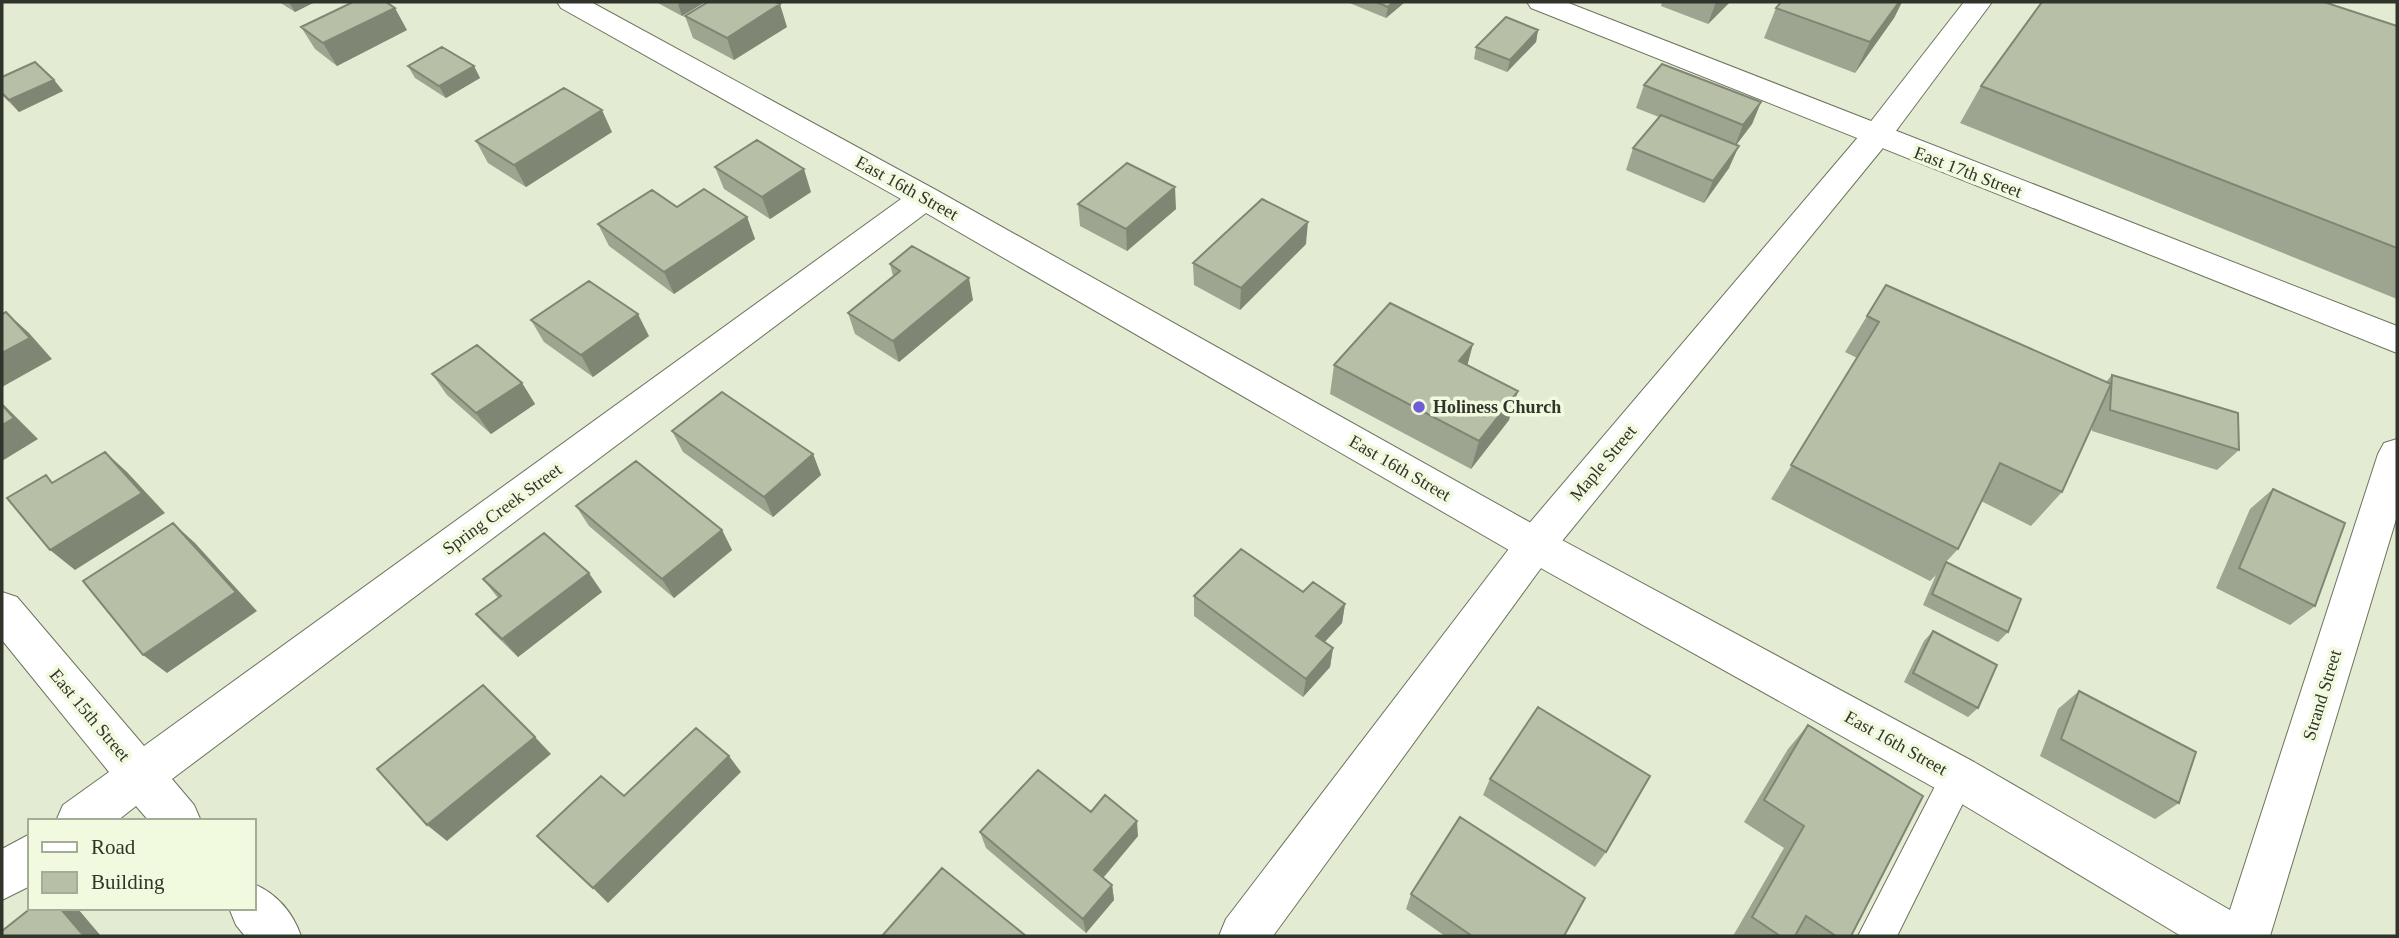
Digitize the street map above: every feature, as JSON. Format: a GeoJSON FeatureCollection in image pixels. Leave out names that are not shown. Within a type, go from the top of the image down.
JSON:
{"type":"FeatureCollection","features":[{"type":"Feature","properties":{"kind":"street","name":"East 16th Street"},"geometry":{"type":"LineString","coordinates":[[571,2],[925,198],[1535,545],[1958,776],[2227,936]]}},
{"type":"Feature","properties":{"kind":"street","name":"East 17th Street"},"geometry":{"type":"LineString","coordinates":[[1541,2],[2397,340]]}},
{"type":"Feature","properties":{"kind":"street","name":"Maple Street"},"geometry":{"type":"LineString","coordinates":[[1243,936],[1535,545],[1876,136],[1978,2]]}},
{"type":"Feature","properties":{"kind":"street","name":"Spring Creek Street"},"geometry":{"type":"LineString","coordinates":[[82,819],[925,198]]}},
{"type":"Feature","properties":{"kind":"street","name":"Strand Street"},"geometry":{"type":"LineString","coordinates":[[2246,936],[2397,454]]}},
{"type":"Feature","properties":{"kind":"street","name":"East 15th Street"},"geometry":{"type":"LineString","coordinates":[[2,610],[176,819]]}},
{"type":"Feature","properties":{"kind":"street"},"geometry":{"type":"LineString","coordinates":[[2,877],[28,858]]}},
{"type":"Feature","properties":{"kind":"street"},"geometry":{"type":"LineString","coordinates":[[255,910],[277,936]]}},
{"type":"Feature","properties":{"kind":"lane"},"geometry":{"type":"LineString","coordinates":[[1877,936],[1958,776]]}},
{"type":"Feature","properties":{"kind":"building"},"geometry":{"type":"Polygon","coordinates":[[[353,2],[386,2],[395,8],[323,43],[301,27],[353,2]]]}},
{"type":"Feature","properties":{"kind":"building"},"geometry":{"type":"Polygon","coordinates":[[[708,2],[780,4],[727,38],[685,16],[708,2]]]}},
{"type":"Feature","properties":{"kind":"building"},"geometry":{"type":"Polygon","coordinates":[[[1376,2],[1393,2],[1388,7],[1376,2]]]}},
{"type":"Feature","properties":{"kind":"building"},"geometry":{"type":"Polygon","coordinates":[[[1781,2],[1899,2],[1870,42],[1776,8],[1781,2]]]}},
{"type":"Feature","properties":{"kind":"building"},"geometry":{"type":"Polygon","coordinates":[[[2042,2],[2324,2],[2397,26],[2397,248],[1981,86],[2042,2]]]}},
{"type":"Feature","properties":{"kind":"building"},"geometry":{"type":"Polygon","coordinates":[[[1506,17],[1538,30],[1510,60],[1476,47],[1506,17]]]}},
{"type":"Feature","properties":{"kind":"building"},"geometry":{"type":"Polygon","coordinates":[[[442,47],[474,66],[439,86],[408,66],[442,47]]]}},
{"type":"Feature","properties":{"kind":"building"},"geometry":{"type":"Polygon","coordinates":[[[35,62],[54,80],[9,100],[2,93],[2,77],[35,62]]]}},
{"type":"Feature","properties":{"kind":"building"},"geometry":{"type":"Polygon","coordinates":[[[1662,64],[1761,102],[1743,125],[1644,85],[1662,64]]]}},
{"type":"Feature","properties":{"kind":"building"},"geometry":{"type":"Polygon","coordinates":[[[564,88],[602,110],[514,165],[476,141],[564,88]]]}},
{"type":"Feature","properties":{"kind":"building"},"geometry":{"type":"Polygon","coordinates":[[[1661,115],[1739,146],[1713,181],[1633,148],[1661,115]]]}},
{"type":"Feature","properties":{"kind":"building"},"geometry":{"type":"Polygon","coordinates":[[[757,140],[804,169],[762,197],[715,167],[757,140]]]}},
{"type":"Feature","properties":{"kind":"building"},"geometry":{"type":"Polygon","coordinates":[[[1127,163],[1175,187],[1126,229],[1078,204],[1127,163]]]}},
{"type":"Feature","properties":{"kind":"building"},"geometry":{"type":"Polygon","coordinates":[[[704,189],[747,217],[664,272],[598,224],[652,190],[677,207],[704,189]]]}},
{"type":"Feature","properties":{"kind":"building"},"geometry":{"type":"Polygon","coordinates":[[[1262,199],[1308,222],[1241,288],[1193,263],[1262,199]]]}},
{"type":"Feature","properties":{"kind":"building"},"geometry":{"type":"Polygon","coordinates":[[[912,246],[969,278],[893,341],[848,313],[900,271],[890,264],[912,246]]]}},
{"type":"Feature","properties":{"kind":"building"},"geometry":{"type":"Polygon","coordinates":[[[589,281],[638,314],[581,355],[531,320],[589,281]]]}},
{"type":"Feature","properties":{"kind":"building"},"geometry":{"type":"Polygon","coordinates":[[[1886,285],[2111,384],[2062,492],[2000,463],[1958,549],[1791,465],[1879,322],[1867,316],[1886,285]]]}},
{"type":"Feature","properties":{"kind":"building"},"geometry":{"type":"Polygon","coordinates":[[[1390,303],[1473,344],[1459,361],[1518,391],[1479,441],[1334,365],[1390,303]]]}},
{"type":"Feature","properties":{"kind":"building"},"geometry":{"type":"Polygon","coordinates":[[[6,312],[30,338],[2,353],[2,314],[6,312]]]}},
{"type":"Feature","properties":{"kind":"building"},"geometry":{"type":"Polygon","coordinates":[[[477,345],[522,383],[476,413],[432,374],[477,345]]]}},
{"type":"Feature","properties":{"kind":"building"},"geometry":{"type":"Polygon","coordinates":[[[2112,375],[2238,413],[2239,450],[2110,410],[2112,375]]]}},
{"type":"Feature","properties":{"kind":"building"},"geometry":{"type":"Polygon","coordinates":[[[722,392],[813,454],[764,497],[672,431],[722,392]]]}},
{"type":"Feature","properties":{"kind":"building"},"geometry":{"type":"Polygon","coordinates":[[[2,405],[14,418],[2,425],[2,405]]]}},
{"type":"Feature","properties":{"kind":"building"},"geometry":{"type":"Polygon","coordinates":[[[105,452],[142,493],[50,550],[7,498],[46,475],[52,483],[105,452]]]}},
{"type":"Feature","properties":{"kind":"building"},"geometry":{"type":"Polygon","coordinates":[[[636,461],[722,530],[662,579],[576,506],[636,461]]]}},
{"type":"Feature","properties":{"kind":"building"},"geometry":{"type":"Polygon","coordinates":[[[2273,489],[2345,523],[2315,606],[2239,568],[2273,489]]]}},
{"type":"Feature","properties":{"kind":"building"},"geometry":{"type":"Polygon","coordinates":[[[173,523],[236,592],[143,655],[83,581],[173,523]]]}},
{"type":"Feature","properties":{"kind":"building"},"geometry":{"type":"Polygon","coordinates":[[[544,533],[589,573],[502,639],[476,614],[501,596],[483,579],[544,533]]]}},
{"type":"Feature","properties":{"kind":"building"},"geometry":{"type":"Polygon","coordinates":[[[1241,549],[1303,592],[1313,582],[1345,604],[1316,636],[1333,648],[1306,679],[1194,596],[1241,549]]]}},
{"type":"Feature","properties":{"kind":"building"},"geometry":{"type":"Polygon","coordinates":[[[1946,562],[2021,599],[2008,632],[1932,594],[1946,562]]]}},
{"type":"Feature","properties":{"kind":"building"},"geometry":{"type":"Polygon","coordinates":[[[1933,631],[1997,665],[1978,708],[1913,673],[1933,631]]]}},
{"type":"Feature","properties":{"kind":"building"},"geometry":{"type":"Polygon","coordinates":[[[483,685],[535,737],[427,825],[377,769],[483,685]]]}},
{"type":"Feature","properties":{"kind":"building"},"geometry":{"type":"Polygon","coordinates":[[[2079,691],[2196,752],[2179,803],[2061,739],[2079,691]]]}},
{"type":"Feature","properties":{"kind":"building"},"geometry":{"type":"Polygon","coordinates":[[[1538,707],[1650,776],[1606,852],[1490,779],[1538,707]]]}},
{"type":"Feature","properties":{"kind":"building"},"geometry":{"type":"Polygon","coordinates":[[[1808,725],[1923,796],[1851,936],[1836,936],[1806,916],[1795,936],[1780,936],[1752,917],[1804,826],[1764,800],[1808,725]]]}},
{"type":"Feature","properties":{"kind":"building"},"geometry":{"type":"Polygon","coordinates":[[[696,728],[729,756],[593,888],[537,836],[601,776],[624,796],[696,728]]]}},
{"type":"Feature","properties":{"kind":"building"},"geometry":{"type":"Polygon","coordinates":[[[1038,770],[1091,812],[1105,795],[1137,821],[1094,870],[1112,885],[1083,919],[980,832],[1038,770]]]}},
{"type":"Feature","properties":{"kind":"building"},"geometry":{"type":"Polygon","coordinates":[[[1460,817],[1585,898],[1564,936],[1472,936],[1411,894],[1460,817]]]}},
{"type":"Feature","properties":{"kind":"building"},"geometry":{"type":"Polygon","coordinates":[[[942,868],[1026,936],[882,936],[942,868]]]}},
{"type":"Feature","properties":{"kind":"building"},"geometry":{"type":"Polygon","coordinates":[[[28,910],[62,910],[84,936],[2,936],[2,931],[28,910]]]}},
{"type":"Feature","properties":{"kind":"place","name":"Holiness Church"},"geometry":{"type":"Point","coordinates":[1419,407]}}]}
